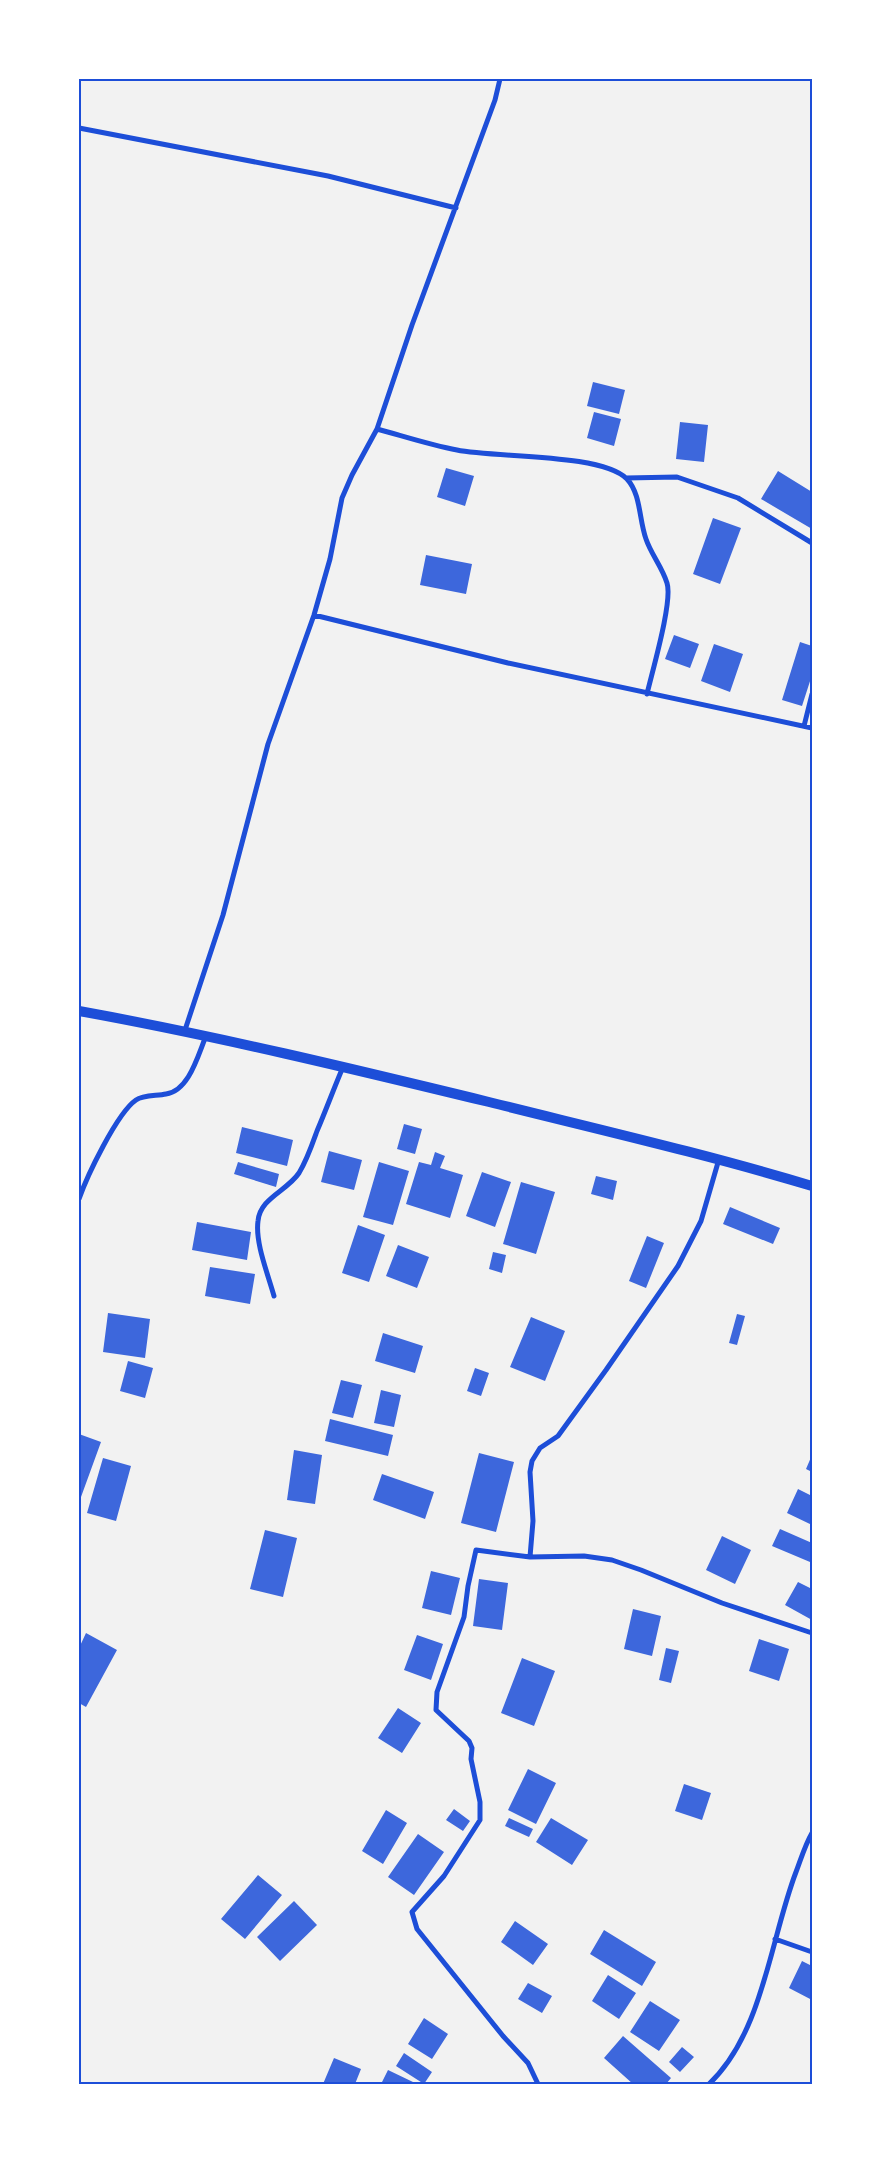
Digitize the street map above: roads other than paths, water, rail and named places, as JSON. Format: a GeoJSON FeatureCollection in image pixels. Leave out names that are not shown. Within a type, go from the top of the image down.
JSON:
{"type":"FeatureCollection","features":[{"type":"Feature","properties":{"kind":"main road"},"geometry":{"type":"LineString","coordinates":[[79,1011],[185,1030],[343,1066],[719,1159],[812,1186]]}},
{"type":"Feature","properties":{"kind":"street"},"geometry":{"type":"LineString","coordinates":[[185,1030],[223,915],[268,744],[314,615],[330,559],[342,498],[352,474],[377,429],[412,325],[495,100],[500,79]]}},
{"type":"Feature","properties":{"kind":"street"},"geometry":{"type":"LineString","coordinates":[[79,128],[328,176],[456,208]]}},
{"type":"Feature","properties":{"kind":"street"},"geometry":{"type":"LineString","coordinates":[[377,429],[457,450],[480,454],[537,456],[594,465],[614,470],[626,478],[635,490],[646,541],[660,565],[668,585],[668,602],[647,694]]}},
{"type":"Feature","properties":{"kind":"street"},"geometry":{"type":"LineString","coordinates":[[626,478],[677,477],[738,498],[812,543]]}},
{"type":"Feature","properties":{"kind":"street"},"geometry":{"type":"LineString","coordinates":[[314,615],[508,663],[812,728]]}},
{"type":"Feature","properties":{"kind":"street"},"geometry":{"type":"LineString","coordinates":[[804,726],[812,694]]}},
{"type":"Feature","properties":{"kind":"street"},"geometry":{"type":"LineString","coordinates":[[79,1199],[87,1176],[121,1116],[130,1104],[138,1098],[170,1094],[179,1088],[186,1081],[207,1036]]}},
{"type":"Feature","properties":{"kind":"street"},"geometry":{"type":"LineString","coordinates":[[274,1296],[257,1233],[261,1209],[268,1200],[287,1186],[298,1174],[307,1157],[343,1066]]}},
{"type":"Feature","properties":{"kind":"street"},"geometry":{"type":"LineString","coordinates":[[530,1558],[533,1521],[530,1472],[532,1460],[540,1448],[558,1436],[678,1266],[701,1221],[719,1159]]}},
{"type":"Feature","properties":{"kind":"street"},"geometry":{"type":"LineString","coordinates":[[538,2084],[528,2063],[417,1930],[412,1912],[444,1876],[480,1820],[480,1802],[471,1759],[472,1748],[470,1741],[436,1710],[437,1692],[464,1617],[468,1586],[476,1550],[530,1558],[584,1556],[612,1560],[722,1603],[812,1632]]}},
{"type":"Feature","properties":{"kind":"street"},"geometry":{"type":"LineString","coordinates":[[709,2084],[723,2068],[746,2033],[756,2007],[790,1888],[812,1833]]}},
{"type":"Feature","properties":{"kind":"street"},"geometry":{"type":"LineString","coordinates":[[775,1939],[812,1952]]}}]}
